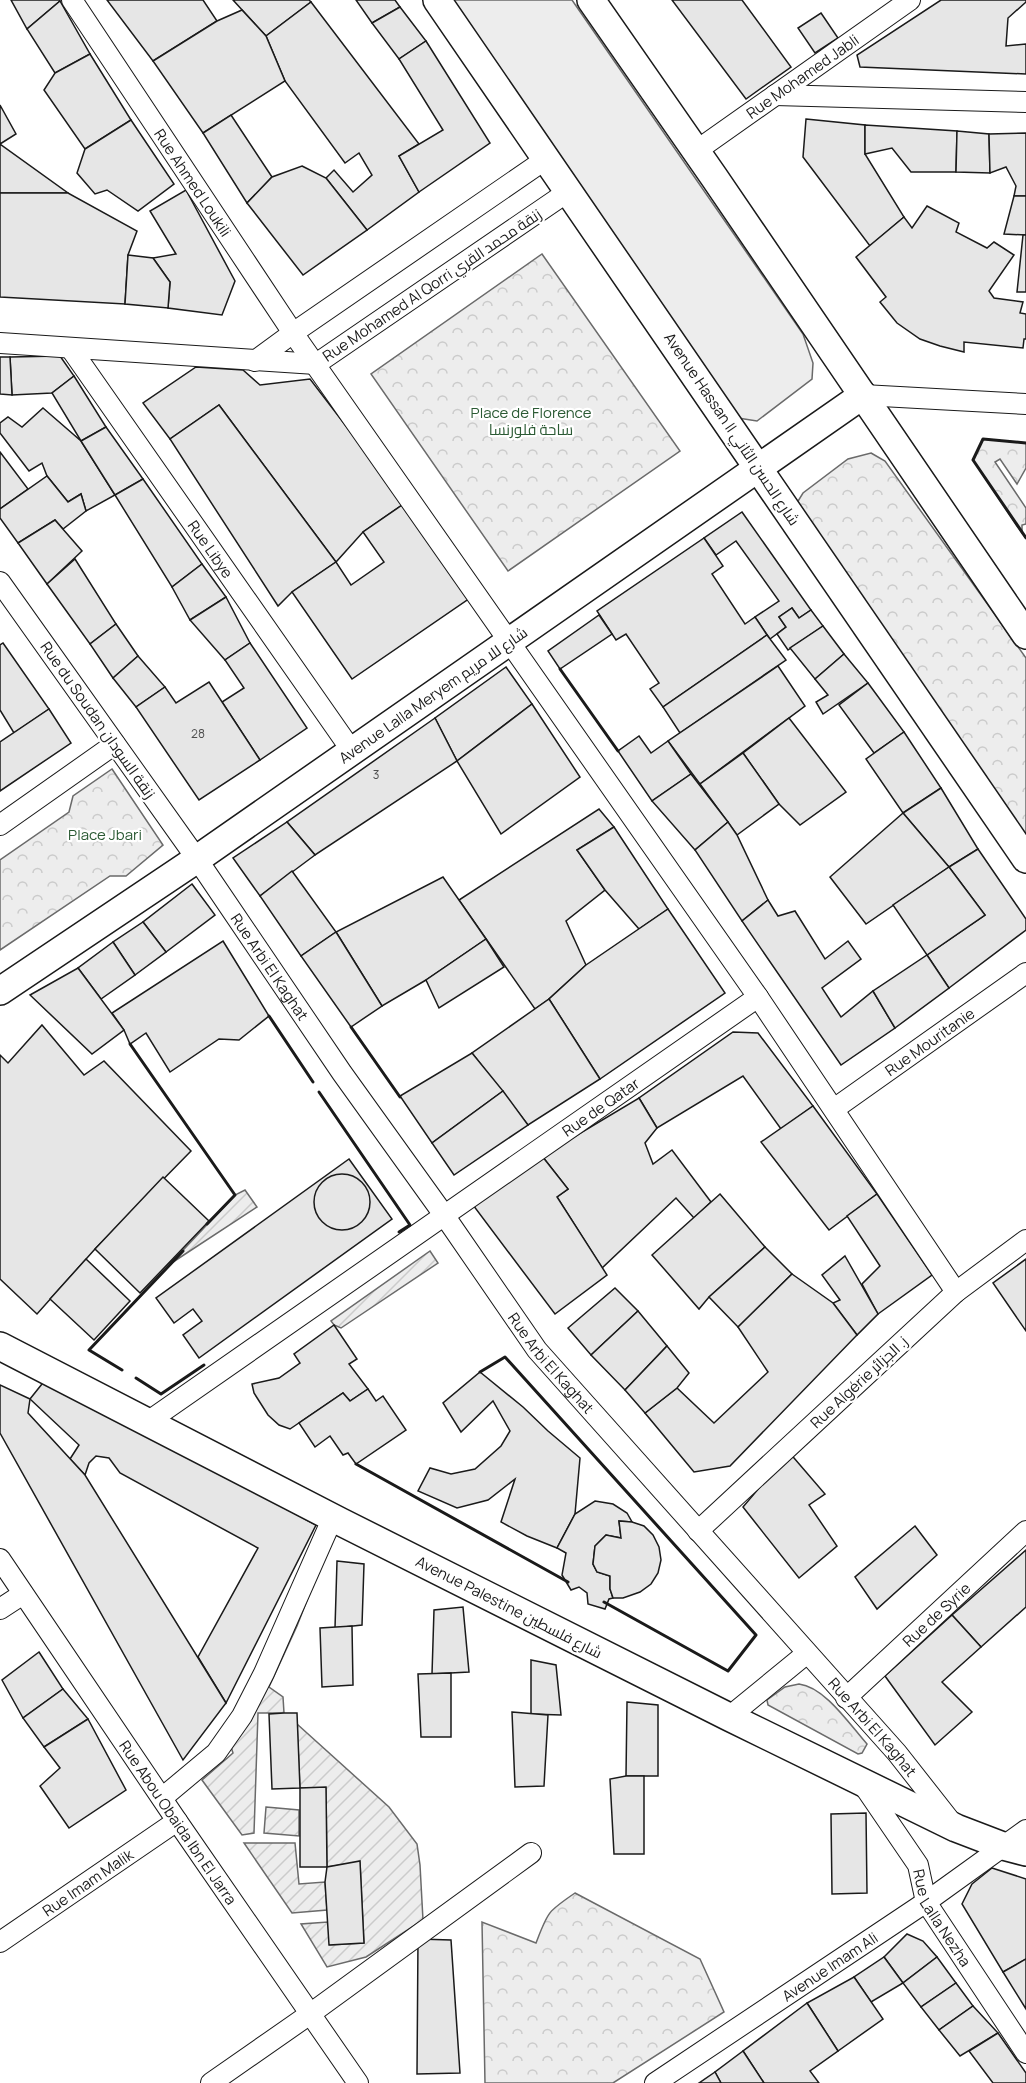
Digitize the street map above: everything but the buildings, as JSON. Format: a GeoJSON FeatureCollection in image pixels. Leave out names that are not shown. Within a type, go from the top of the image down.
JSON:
{"type":"FeatureCollection","features":[{"type":"Feature","properties":{"kind":"street","name":"Rue Ahmed Loukili"},"geometry":{"type":"LineString","coordinates":[[72,0],[293,333],[758,997],[956,1292]]}},
{"type":"Feature","properties":{"kind":"street","name":"Avenue Hassan II شارع الحسن الثاني"},"geometry":{"type":"LineString","coordinates":[[437,0],[1026,859]]}},
{"type":"Feature","properties":{"kind":"street"},"geometry":{"type":"LineString","coordinates":[[591,0],[1026,635]]}},
{"type":"Feature","properties":{"kind":"street","name":"Rue Mohamed Jabli"},"geometry":{"type":"LineString","coordinates":[[696,151],[910,0]]}},
{"type":"Feature","properties":{"kind":"street"},"geometry":{"type":"LineString","coordinates":[[775,95],[1026,102]]}},
{"type":"Feature","properties":{"kind":"street"},"geometry":{"type":"LineString","coordinates":[[255,361],[546,159]]}},
{"type":"Feature","properties":{"kind":"street","name":"Rue Mohamed Al Qorri زنقة محمد القري"},"geometry":{"type":"LineString","coordinates":[[0,343],[316,364],[569,191]]}},
{"type":"Feature","properties":{"kind":"street","name":"Rue Libye"},"geometry":{"type":"LineString","coordinates":[[71,349],[352,751]]}},
{"type":"Feature","properties":{"kind":"street"},"geometry":{"type":"LineString","coordinates":[[863,394],[1026,404]]}},
{"type":"Feature","properties":{"kind":"street","name":"Avenue Lalla Meryem شارع للا مريم"},"geometry":{"type":"LineString","coordinates":[[0,991],[352,751],[863,394]]}},
{"type":"Feature","properties":{"kind":"street","name":"Rue du Soudan زنقة السودان"},"geometry":{"type":"LineString","coordinates":[[0,582],[196,858]]}},
{"type":"Feature","properties":{"kind":"street"},"geometry":{"type":"LineString","coordinates":[[0,825],[115,744]]}},
{"type":"Feature","properties":{"kind":"street","name":"Rue Arbi El Kaghat"},"geometry":{"type":"LineString","coordinates":[[196,858],[342,1073],[537,1350],[897,1754],[956,1828]]}},
{"type":"Feature","properties":{"kind":"street","name":"Rue Mouritanie"},"geometry":{"type":"LineString","coordinates":[[834,1109],[1026,973]]}},
{"type":"Feature","properties":{"kind":"street","name":"Rue de Qatar"},"geometry":{"type":"LineString","coordinates":[[150,1421],[758,997]]}},
{"type":"Feature","properties":{"kind":"street","name":"Rue Algérie ز. الجزائر"},"geometry":{"type":"LineString","coordinates":[[698,1531],[956,1292],[1026,1240]]}},
{"type":"Feature","properties":{"kind":"street","name":"Avenue Palestine شارع فلسطين"},"geometry":{"type":"LineString","coordinates":[[0,1346],[729,1717],[956,1828],[1015,1849]]}},
{"type":"Feature","properties":{"kind":"street"},"geometry":{"type":"LineString","coordinates":[[162,1798],[216,1754],[242,1716],[264,1673],[333,1517]]}},
{"type":"Feature","properties":{"kind":"street","name":"Rue de Syrie"},"geometry":{"type":"LineString","coordinates":[[846,1698],[1026,1531]]}},
{"type":"Feature","properties":{"kind":"street","name":"Rue Abou Obaida Ibn El Jarra"},"geometry":{"type":"LineString","coordinates":[[0,1559],[358,2083]]}},
{"type":"Feature","properties":{"kind":"street"},"geometry":{"type":"LineString","coordinates":[[0,1609],[23,1594]]}},
{"type":"Feature","properties":{"kind":"street"},"geometry":{"type":"LineString","coordinates":[[729,1717],[806,1654]]}},
{"type":"Feature","properties":{"kind":"street","name":"Rue Lalla Nezha"},"geometry":{"type":"LineString","coordinates":[[860,1780],[918,1865],[926,1902],[1026,2053]]}},
{"type":"Feature","properties":{"kind":"street","name":"Rue Imam Malik"},"geometry":{"type":"LineString","coordinates":[[0,1942],[177,1821]]}},
{"type":"Feature","properties":{"kind":"street","name":"Avenue Imam Ali"},"geometry":{"type":"LineString","coordinates":[[655,2083],[926,1902],[1015,1849],[1026,1830]]}},
{"type":"Feature","properties":{"kind":"street"},"geometry":{"type":"LineString","coordinates":[[211,2083],[531,1853]]}},
{"type":"Feature","properties":{"kind":"green space"},"geometry":{"type":"Polygon","coordinates":[[[438,0],[572,0],[803,334],[813,363],[812,379],[757,421],[738,418],[438,0]]]}},
{"type":"Feature","properties":{"kind":"green space","name":"Place de Florence ساحة فلورنسا"},"geometry":{"type":"Polygon","coordinates":[[[542,254],[680,451],[508,571],[371,374],[542,254]]]}},
{"type":"Feature","properties":{"kind":"green space"},"geometry":{"type":"Polygon","coordinates":[[[983,439],[1026,443],[1026,468],[1017,484],[1000,459],[995,462],[1026,508],[1026,524],[1022,525],[1022,533],[973,460],[983,439]]]}},
{"type":"Feature","properties":{"kind":"green space"},"geometry":{"type":"Polygon","coordinates":[[[871,453],[885,461],[1026,658],[1026,858],[795,506],[803,493],[848,459],[871,453]]]}},
{"type":"Feature","properties":{"kind":"green space","name":"Place Jbari"},"geometry":{"type":"Polygon","coordinates":[[[112,769],[163,845],[126,876],[110,876],[0,950],[0,860],[69,812],[73,796],[112,769]]]}},
{"type":"Feature","properties":{"kind":"green space"},"geometry":{"type":"Polygon","coordinates":[[[245,1190],[257,1207],[170,1264],[235,1195],[245,1190]]]}},
{"type":"Feature","properties":{"kind":"green space"},"geometry":{"type":"Polygon","coordinates":[[[430,1251],[438,1263],[341,1328],[331,1321],[430,1251]]]}},
{"type":"Feature","properties":{"kind":"green space"},"geometry":{"type":"Polygon","coordinates":[[[331,1539],[297,1626],[269,1687],[283,1697],[284,1713],[258,1713],[254,1833],[242,1835],[202,1780],[233,1753],[228,1737],[331,1539]]]}},
{"type":"Feature","properties":{"kind":"green space"},"geometry":{"type":"Polygon","coordinates":[[[799,1684],[818,1692],[836,1708],[867,1744],[862,1753],[858,1754],[768,1705],[767,1700],[785,1687],[799,1684]]]}},
{"type":"Feature","properties":{"kind":"green space"},"geometry":{"type":"Polygon","coordinates":[[[297,1724],[389,1807],[417,1844],[420,1865],[423,1920],[366,1957],[327,1967],[301,1924],[328,1922],[330,1945],[364,1943],[360,1862],[327,1867],[326,1788],[300,1788],[297,1724]]]}},
{"type":"Feature","properties":{"kind":"green space"},"geometry":{"type":"Polygon","coordinates":[[[266,1807],[299,1810],[299,1836],[264,1833],[266,1807]]]}},
{"type":"Feature","properties":{"kind":"green space"},"geometry":{"type":"Polygon","coordinates":[[[244,1843],[295,1843],[299,1884],[325,1882],[327,1910],[292,1913],[244,1843]]]}},
{"type":"Feature","properties":{"kind":"green space"},"geometry":{"type":"Polygon","coordinates":[[[575,1893],[700,1959],[724,2012],[613,2083],[485,2083],[482,1922],[536,1943],[550,1913],[575,1893]]]}},
{"type":"Feature","properties":{"kind":"wall"},"geometry":{"type":"LineString","coordinates":[[1026,443],[983,439],[973,460],[1026,538]]}},
{"type":"Feature","properties":{"kind":"wall"},"geometry":{"type":"LineString","coordinates":[[560,669],[618,751]]}},
{"type":"Feature","properties":{"kind":"wall"},"geometry":{"type":"LineString","coordinates":[[269,1016],[313,1082]]}},
{"type":"Feature","properties":{"kind":"wall"},"geometry":{"type":"LineString","coordinates":[[351,1027],[400,1097]]}},
{"type":"Feature","properties":{"kind":"wall"},"geometry":{"type":"LineString","coordinates":[[130,1044],[235,1195],[207,1224]]}},
{"type":"Feature","properties":{"kind":"wall"},"geometry":{"type":"LineString","coordinates":[[319,1092],[410,1225],[399,1232]]}},
{"type":"Feature","properties":{"kind":"wall"},"geometry":{"type":"LineString","coordinates":[[122,1370],[89,1350],[183,1251]]}},
{"type":"Feature","properties":{"kind":"wall"},"geometry":{"type":"LineString","coordinates":[[480,1372],[505,1357],[756,1635],[728,1671],[604,1602]]}},
{"type":"Feature","properties":{"kind":"wall"},"geometry":{"type":"LineString","coordinates":[[136,1378],[161,1394],[204,1365]]}},
{"type":"Feature","properties":{"kind":"wall"},"geometry":{"type":"LineString","coordinates":[[356,1464],[568,1582]]}}]}
